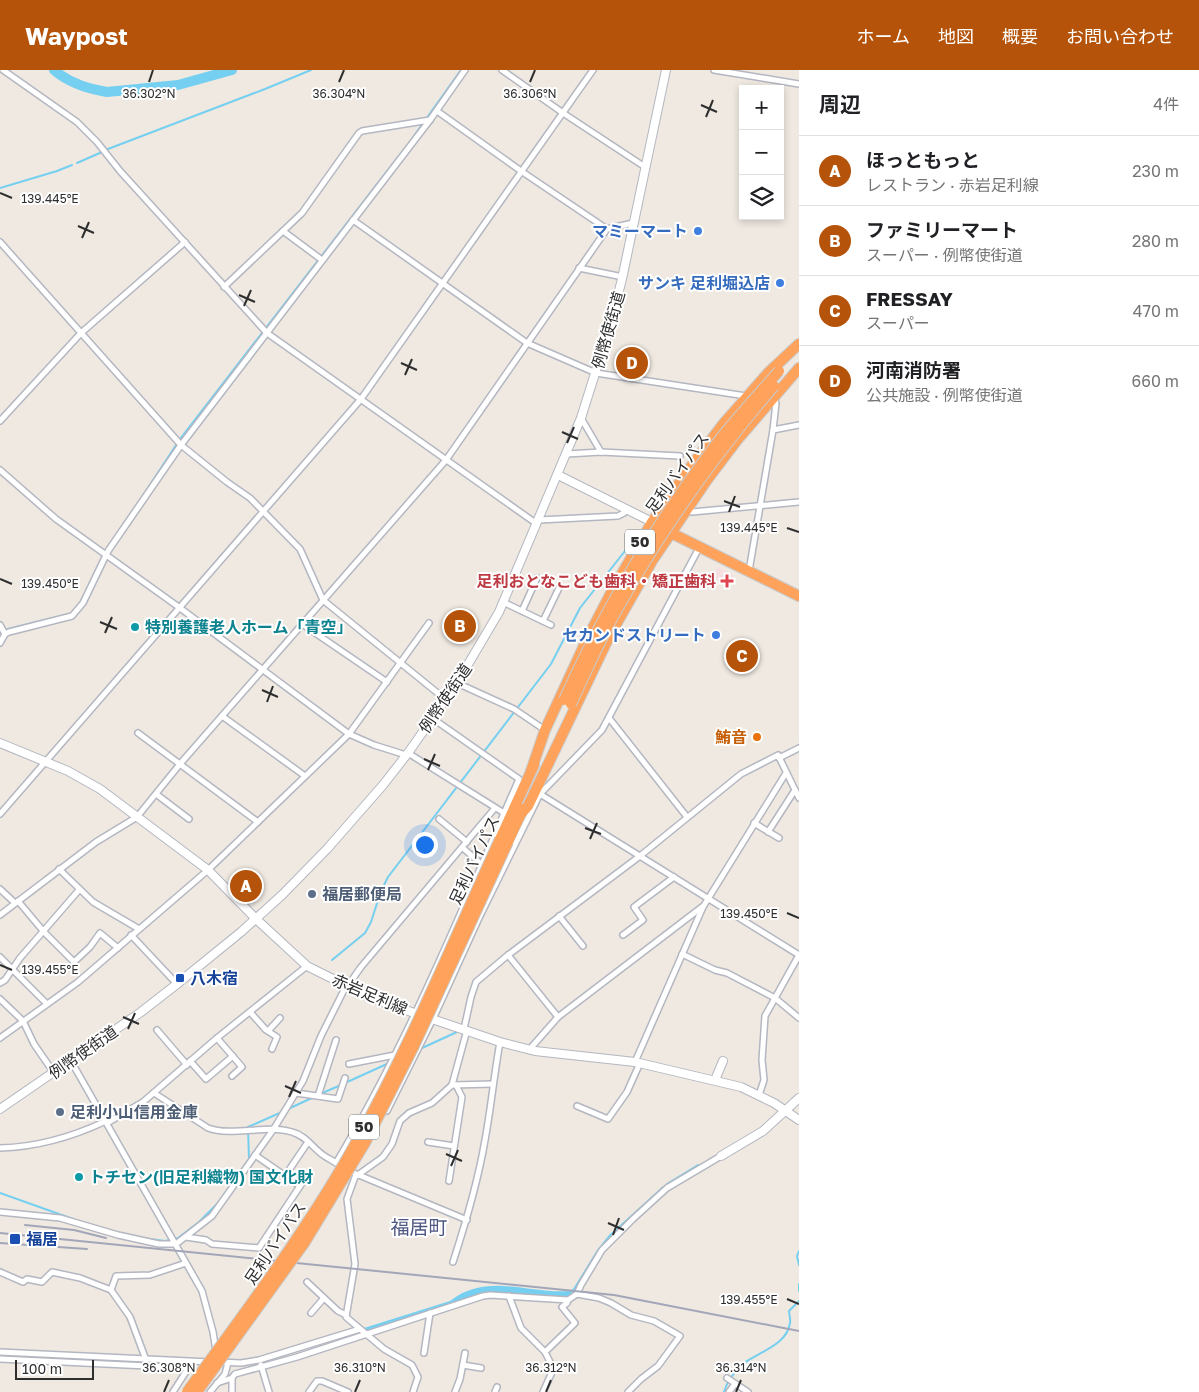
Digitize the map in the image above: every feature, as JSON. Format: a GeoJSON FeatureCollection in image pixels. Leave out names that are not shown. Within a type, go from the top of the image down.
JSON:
{"type":"FeatureCollection","features":[{"type":"Feature","properties":{"kind":"highway","name":"50"},"geometry":{"type":"LineString","coordinates":[[531,771],[545,730],[588,637],[652,522],[707,444],[768,373],[799,344]]}},
{"type":"Feature","properties":{"kind":"highway","name":"足利バイパス"},"geometry":{"type":"LineString","coordinates":[[197,1392],[305,1242],[365,1143],[414,1046],[504,841],[531,771],[613,616],[668,524],[723,447],[799,348]]}},
{"type":"Feature","properties":{"kind":"highway","name":"足利バイパス"},"geometry":{"type":"LineString","coordinates":[[781,373],[799,359]]}},
{"type":"Feature","properties":{"kind":"highway","name":"50"},"geometry":{"type":"LineString","coordinates":[[521,814],[528,806],[610,634],[631,595],[670,533],[738,439],[799,368]]}},
{"type":"Feature","properties":{"kind":"highway"},"geometry":{"type":"LineString","coordinates":[[652,522],[699,548],[799,596]]}},
{"type":"Feature","properties":{"kind":"highway","name":"足利バイパス"},"geometry":{"type":"LineString","coordinates":[[187,1392],[298,1237],[358,1140],[504,841],[521,814],[567,702]]}},
{"type":"Feature","properties":{"kind":"main road","name":"例幣使街道"},"geometry":{"type":"LineString","coordinates":[[0,1110],[177,984],[256,919],[327,849],[372,798],[407,754],[457,683],[493,625],[504,602],[582,418],[623,277],[666,70]]}},
{"type":"Feature","properties":{"kind":"main road"},"geometry":{"type":"LineString","coordinates":[[558,475],[652,522]]}},
{"type":"Feature","properties":{"kind":"main road","name":"赤岩足利線"},"geometry":{"type":"LineString","coordinates":[[0,743],[46,762],[100,789],[208,870],[256,919],[307,966],[373,999],[529,1050],[637,1063],[742,1087],[786,1110],[799,1120]]}},
{"type":"Feature","properties":{"kind":"main road"},"geometry":{"type":"LineString","coordinates":[[715,1080],[723,1061]]}},
{"type":"Feature","properties":{"kind":"main road"},"geometry":{"type":"LineString","coordinates":[[721,1156],[756,1137],[772,1125],[799,1098]]}},
{"type":"Feature","properties":{"kind":"street"},"geometry":{"type":"LineString","coordinates":[[3,70],[77,122],[101,146],[120,171],[267,333],[446,460],[538,522],[618,516],[624,514],[627,509]]}},
{"type":"Feature","properties":{"kind":"street"},"geometry":{"type":"LineString","coordinates":[[0,643],[5,634],[72,616],[87,596],[106,554],[182,445],[430,120],[465,70]]}},
{"type":"Feature","properties":{"kind":"street"},"geometry":{"type":"LineString","coordinates":[[502,70],[563,113],[645,166]]}},
{"type":"Feature","properties":{"kind":"street"},"geometry":{"type":"LineString","coordinates":[[0,814],[361,399],[593,70]]}},
{"type":"Feature","properties":{"kind":"street"},"geometry":{"type":"LineString","coordinates":[[714,70],[799,84]]}},
{"type":"Feature","properties":{"kind":"street"},"geometry":{"type":"LineString","coordinates":[[437,110],[521,171],[607,229]]}},
{"type":"Feature","properties":{"kind":"street"},"geometry":{"type":"LineString","coordinates":[[224,286],[302,214],[362,131],[430,120]]}},
{"type":"Feature","properties":{"kind":"street"},"geometry":{"type":"LineString","coordinates":[[353,220],[527,343],[596,373],[747,396]]}},
{"type":"Feature","properties":{"kind":"street"},"geometry":{"type":"LineString","coordinates":[[0,915],[96,842],[137,817],[180,764],[446,460],[607,229],[633,223]]}},
{"type":"Feature","properties":{"kind":"street"},"geometry":{"type":"LineString","coordinates":[[283,231],[322,260]]}},
{"type":"Feature","properties":{"kind":"street"},"geometry":{"type":"LineString","coordinates":[[0,242],[182,445],[264,510],[300,549],[323,600],[445,699]]}},
{"type":"Feature","properties":{"kind":"street"},"geometry":{"type":"LineString","coordinates":[[0,421],[81,333],[185,242]]}},
{"type":"Feature","properties":{"kind":"street"},"geometry":{"type":"LineString","coordinates":[[579,268],[623,277]]}},
{"type":"Feature","properties":{"kind":"street"},"geometry":{"type":"LineString","coordinates":[[749,571],[773,430],[776,403],[774,397]]}},
{"type":"Feature","properties":{"kind":"street"},"geometry":{"type":"LineString","coordinates":[[582,418],[601,452]]}},
{"type":"Feature","properties":{"kind":"street"},"geometry":{"type":"LineString","coordinates":[[773,430],[799,425]]}},
{"type":"Feature","properties":{"kind":"street"},"geometry":{"type":"LineString","coordinates":[[567,454],[601,452],[680,456]]}},
{"type":"Feature","properties":{"kind":"street"},"geometry":{"type":"LineString","coordinates":[[0,470],[56,519],[180,608],[348,734],[374,745],[407,754],[504,813]]}},
{"type":"Feature","properties":{"kind":"street"},"geometry":{"type":"LineString","coordinates":[[687,509],[692,512],[799,502]]}},
{"type":"Feature","properties":{"kind":"street"},"geometry":{"type":"LineString","coordinates":[[413,1392],[418,1377],[412,1365],[384,1349],[348,1320],[346,1314],[355,1264],[347,1199],[354,1174],[433,1019],[479,918],[540,794],[602,730],[699,548]]}},
{"type":"Feature","properties":{"kind":"street"},"geometry":{"type":"LineString","coordinates":[[522,611],[537,578]]}},
{"type":"Feature","properties":{"kind":"street"},"geometry":{"type":"LineString","coordinates":[[544,621],[559,588]]}},
{"type":"Feature","properties":{"kind":"street"},"geometry":{"type":"LineString","coordinates":[[504,602],[551,625]]}},
{"type":"Feature","properties":{"kind":"street"},"geometry":{"type":"LineString","coordinates":[[0,1038],[78,982],[208,870],[258,822],[348,734],[429,623]]}},
{"type":"Feature","properties":{"kind":"street"},"geometry":{"type":"LineString","coordinates":[[302,624],[387,682]]}},
{"type":"Feature","properties":{"kind":"street"},"geometry":{"type":"LineString","coordinates":[[0,625],[5,634]]}},
{"type":"Feature","properties":{"kind":"street"},"geometry":{"type":"LineString","coordinates":[[457,683],[514,709],[545,730]]}},
{"type":"Feature","properties":{"kind":"street"},"geometry":{"type":"LineString","coordinates":[[222,716],[305,776]]}},
{"type":"Feature","properties":{"kind":"street"},"geometry":{"type":"LineString","coordinates":[[336,1163],[396,1055],[519,779],[432,718]]}},
{"type":"Feature","properties":{"kind":"street"},"geometry":{"type":"LineString","coordinates":[[609,718],[686,818]]}},
{"type":"Feature","properties":{"kind":"street"},"geometry":{"type":"LineString","coordinates":[[138,733],[258,822]]}},
{"type":"Feature","properties":{"kind":"street"},"geometry":{"type":"LineString","coordinates":[[779,758],[799,748]]}},
{"type":"Feature","properties":{"kind":"street"},"geometry":{"type":"LineString","coordinates":[[449,1182],[462,1097],[454,1085],[471,997],[476,982],[508,955],[640,856],[741,774],[778,755],[799,798]]}},
{"type":"Feature","properties":{"kind":"street"},"geometry":{"type":"LineString","coordinates":[[578,1106],[608,1119],[627,1092],[637,1063],[703,907],[786,773]]}},
{"type":"Feature","properties":{"kind":"street"},"geometry":{"type":"LineString","coordinates":[[768,832],[795,790]]}},
{"type":"Feature","properties":{"kind":"street"},"geometry":{"type":"LineString","coordinates":[[156,794],[189,819]]}},
{"type":"Feature","properties":{"kind":"street"},"geometry":{"type":"LineString","coordinates":[[540,794],[799,955],[764,1016],[762,1060],[764,1080],[759,1095]]}},
{"type":"Feature","properties":{"kind":"street"},"geometry":{"type":"LineString","coordinates":[[0,1212],[60,1218],[118,1235],[159,1244],[176,1244],[212,1216],[273,1130],[303,1081],[321,1036],[346,986],[495,808]]}},
{"type":"Feature","properties":{"kind":"street"},"geometry":{"type":"LineString","coordinates":[[439,819],[467,842]]}},
{"type":"Feature","properties":{"kind":"street"},"geometry":{"type":"LineString","coordinates":[[754,823],[778,838]]}},
{"type":"Feature","properties":{"kind":"street"},"geometry":{"type":"LineString","coordinates":[[463,848],[482,864]]}},
{"type":"Feature","properties":{"kind":"street"},"geometry":{"type":"LineString","coordinates":[[59,869],[79,890],[104,910],[139,929]]}},
{"type":"Feature","properties":{"kind":"street"},"geometry":{"type":"LineString","coordinates":[[623,935],[643,920],[634,908],[674,877]]}},
{"type":"Feature","properties":{"kind":"street"},"geometry":{"type":"LineString","coordinates":[[0,889],[16,902],[74,962],[90,947],[100,933],[118,948]]}},
{"type":"Feature","properties":{"kind":"street"},"geometry":{"type":"LineString","coordinates":[[0,983],[6,980],[12,969],[79,890]]}},
{"type":"Feature","properties":{"kind":"street"},"geometry":{"type":"LineString","coordinates":[[529,1050],[558,1017],[703,907]]}},
{"type":"Feature","properties":{"kind":"street"},"geometry":{"type":"LineString","coordinates":[[559,916],[583,946]]}},
{"type":"Feature","properties":{"kind":"street"},"geometry":{"type":"LineString","coordinates":[[131,935],[177,984]]}},
{"type":"Feature","properties":{"kind":"street"},"geometry":{"type":"LineString","coordinates":[[682,954],[715,970],[727,973],[775,998],[799,1018]]}},
{"type":"Feature","properties":{"kind":"street"},"geometry":{"type":"LineString","coordinates":[[508,955],[558,1017]]}},
{"type":"Feature","properties":{"kind":"street"},"geometry":{"type":"LineString","coordinates":[[0,957],[48,1004]]}},
{"type":"Feature","properties":{"kind":"street"},"geometry":{"type":"LineString","coordinates":[[0,1148],[33,1146],[81,1133],[107,1122],[143,1102],[307,966]]}},
{"type":"Feature","properties":{"kind":"street"},"geometry":{"type":"LineString","coordinates":[[0,999],[23,1021],[34,1044],[54,1073]]}},
{"type":"Feature","properties":{"kind":"street"},"geometry":{"type":"LineString","coordinates":[[250,1012],[268,1031],[277,1037],[272,1049]]}},
{"type":"Feature","properties":{"kind":"street"},"geometry":{"type":"LineString","coordinates":[[268,1031],[280,1018]]}},
{"type":"Feature","properties":{"kind":"street"},"geometry":{"type":"LineString","coordinates":[[157,1030],[206,1079],[232,1056]]}},
{"type":"Feature","properties":{"kind":"street"},"geometry":{"type":"LineString","coordinates":[[218,1038],[242,1067],[232,1076]]}},
{"type":"Feature","properties":{"kind":"street"},"geometry":{"type":"LineString","coordinates":[[318,1096],[336,1040]]}},
{"type":"Feature","properties":{"kind":"street"},"geometry":{"type":"LineString","coordinates":[[453,1262],[467,1220],[485,1140],[492,1084],[500,1042]]}},
{"type":"Feature","properties":{"kind":"street"},"geometry":{"type":"LineString","coordinates":[[349,1064],[396,1055]]}},
{"type":"Feature","properties":{"kind":"street"},"geometry":{"type":"LineString","coordinates":[[71,1060],[202,1290],[213,1332],[216,1362]]}},
{"type":"Feature","properties":{"kind":"street"},"geometry":{"type":"LineString","coordinates":[[296,1092],[338,1099],[345,1078]]}},
{"type":"Feature","properties":{"kind":"street"},"geometry":{"type":"LineString","coordinates":[[354,1174],[383,1158],[392,1144],[400,1121],[409,1113],[432,1103],[454,1085],[492,1084]]}},
{"type":"Feature","properties":{"kind":"street"},"geometry":{"type":"LineString","coordinates":[[154,1093],[213,1130],[273,1130],[292,1132],[308,1142],[323,1155],[354,1174],[467,1220]]}},
{"type":"Feature","properties":{"kind":"street"},"geometry":{"type":"LineString","coordinates":[[285,1176],[308,1142]]}},
{"type":"Feature","properties":{"kind":"street"},"geometry":{"type":"LineString","coordinates":[[428,1142],[454,1146]]}},
{"type":"Feature","properties":{"kind":"street"},"geometry":{"type":"LineString","coordinates":[[255,1155],[300,1186]]}},
{"type":"Feature","properties":{"kind":"street"},"geometry":{"type":"LineString","coordinates":[[545,1352],[575,1323],[562,1307],[577,1294],[580,1285],[602,1250],[632,1218],[667,1188],[721,1156]]}},
{"type":"Feature","properties":{"kind":"street"},"geometry":{"type":"LineString","coordinates":[[186,1237],[206,1240],[212,1244],[260,1248],[306,1177]]}},
{"type":"Feature","properties":{"kind":"street"},"geometry":{"type":"LineString","coordinates":[[111,1290],[116,1276],[150,1275],[186,1263]]}},
{"type":"Feature","properties":{"kind":"street"},"geometry":{"type":"LineString","coordinates":[[0,1272],[24,1282],[27,1279],[42,1282],[52,1272],[80,1278],[111,1290],[130,1316],[146,1360]]}},
{"type":"Feature","properties":{"kind":"street"},"geometry":{"type":"LineString","coordinates":[[307,1282],[338,1311],[346,1314]]}},
{"type":"Feature","properties":{"kind":"street"},"geometry":{"type":"LineString","coordinates":[[577,1294],[599,1298],[631,1315],[654,1321],[680,1336],[658,1366],[641,1378],[628,1392]]}},
{"type":"Feature","properties":{"kind":"street"},"geometry":{"type":"LineString","coordinates":[[217,1383],[232,1378],[235,1374],[261,1368],[483,1296],[568,1300]]}},
{"type":"Feature","properties":{"kind":"street"},"geometry":{"type":"LineString","coordinates":[[508,1296],[521,1328],[545,1352],[551,1364],[552,1372],[543,1392]]}},
{"type":"Feature","properties":{"kind":"street"},"geometry":{"type":"LineString","coordinates":[[310,1312],[324,1298]]}},
{"type":"Feature","properties":{"kind":"street"},"geometry":{"type":"LineString","coordinates":[[424,1353],[430,1313]]}},
{"type":"Feature","properties":{"kind":"street"},"geometry":{"type":"LineString","coordinates":[[0,1352],[241,1363],[259,1360],[360,1329]]}},
{"type":"Feature","properties":{"kind":"street"},"geometry":{"type":"LineString","coordinates":[[455,1392],[460,1379],[465,1354]]}},
{"type":"Feature","properties":{"kind":"street"},"geometry":{"type":"LineString","coordinates":[[0,1359],[188,1368]]}},
{"type":"Feature","properties":{"kind":"street"},"geometry":{"type":"LineString","coordinates":[[259,1360],[269,1392]]}},
{"type":"Feature","properties":{"kind":"street"},"geometry":{"type":"LineString","coordinates":[[173,1392],[190,1362]]}},
{"type":"Feature","properties":{"kind":"street"},"geometry":{"type":"LineString","coordinates":[[210,1392],[225,1374],[228,1363]]}},
{"type":"Feature","properties":{"kind":"street"},"geometry":{"type":"LineString","coordinates":[[463,1365],[481,1368]]}},
{"type":"Feature","properties":{"kind":"street"},"geometry":{"type":"LineString","coordinates":[[232,1378],[232,1392]]}},
{"type":"Feature","properties":{"kind":"street"},"geometry":{"type":"LineString","coordinates":[[728,1378],[748,1392]]}},
{"type":"Feature","properties":{"kind":"street"},"geometry":{"type":"LineString","coordinates":[[309,1392],[317,1381],[322,1381],[348,1392]]}},
{"type":"Feature","properties":{"kind":"street"},"geometry":{"type":"LineString","coordinates":[[729,1392],[735,1383]]}},
{"type":"Feature","properties":{"kind":"shaded area","name":"足利おとなこども歯科・矯正歯科"},"geometry":{"type":"Polygon","coordinates":[[[718,567],[735,576],[730,586],[713,576],[718,567]]]}},
{"type":"Feature","properties":{"kind":"water"},"geometry":{"type":"Polygon","coordinates":[[[663,1186],[665,1188],[613,1237],[576,1294],[567,1298],[489,1294],[375,1329],[367,1331],[364,1328],[450,1301],[464,1292],[478,1288],[508,1286],[569,1291],[573,1289],[597,1250],[609,1235],[663,1186]]]}},
{"type":"Feature","properties":{"kind":"waterway"},"geometry":{"type":"LineString","coordinates":[[54,70],[79,85],[107,92],[178,85],[232,70]]}},
{"type":"Feature","properties":{"kind":"waterway"},"geometry":{"type":"LineString","coordinates":[[108,149],[311,70]]}},
{"type":"Feature","properties":{"kind":"waterway"},"geometry":{"type":"LineString","coordinates":[[426,119],[461,70]]}},
{"type":"Feature","properties":{"kind":"waterway"},"geometry":{"type":"LineString","coordinates":[[403,152],[423,123]]}},
{"type":"Feature","properties":{"kind":"waterway"},"geometry":{"type":"LineString","coordinates":[[77,163],[102,152]]}},
{"type":"Feature","properties":{"kind":"waterway"},"geometry":{"type":"LineString","coordinates":[[142,497],[180,439],[398,157]]}},
{"type":"Feature","properties":{"kind":"waterway"},"geometry":{"type":"LineString","coordinates":[[0,188],[72,165]]}},
{"type":"Feature","properties":{"kind":"waterway"},"geometry":{"type":"LineString","coordinates":[[332,960],[365,933],[388,877],[551,664],[580,608],[636,537]]}},
{"type":"Feature","properties":{"kind":"waterway"},"geometry":{"type":"LineString","coordinates":[[0,636],[8,629],[69,614]]}},
{"type":"Feature","properties":{"kind":"waterway"},"geometry":{"type":"LineString","coordinates":[[420,1049],[459,1031]]}},
{"type":"Feature","properties":{"kind":"waterway"},"geometry":{"type":"LineString","coordinates":[[345,1083],[389,1063]]}},
{"type":"Feature","properties":{"kind":"waterway"},"geometry":{"type":"LineString","coordinates":[[320,1094],[341,1085]]}},
{"type":"Feature","properties":{"kind":"waterway"},"geometry":{"type":"LineString","coordinates":[[288,1109],[314,1097]]}},
{"type":"Feature","properties":{"kind":"waterway"},"geometry":{"type":"LineString","coordinates":[[142,1238],[165,1241],[178,1238],[199,1222],[218,1203],[249,1159],[248,1127],[282,1112]]}},
{"type":"Feature","properties":{"kind":"waterway"},"geometry":{"type":"LineString","coordinates":[[667,1184],[698,1165]]}},
{"type":"Feature","properties":{"kind":"waterway"},"geometry":{"type":"LineString","coordinates":[[0,1193],[73,1219]]}},
{"type":"Feature","properties":{"kind":"waterway"},"geometry":{"type":"LineString","coordinates":[[799,1251],[797,1256],[799,1265]]}},
{"type":"Feature","properties":{"kind":"waterway"},"geometry":{"type":"LineString","coordinates":[[799,1284],[799,1291]]}},
{"type":"Feature","properties":{"kind":"waterway"},"geometry":{"type":"LineString","coordinates":[[724,1392],[732,1376],[744,1363],[772,1347],[784,1337],[790,1323],[789,1311],[799,1301]]}},
{"type":"Feature","properties":{"kind":"railway"},"geometry":{"type":"LineString","coordinates":[[25,1225],[74,1230],[106,1238]]}},
{"type":"Feature","properties":{"kind":"railway"},"geometry":{"type":"LineString","coordinates":[[0,1233],[614,1295],[799,1331]]}},
{"type":"Feature","properties":{"kind":"railway"},"geometry":{"type":"LineString","coordinates":[[0,1243],[87,1249]]}},
{"type":"Feature","properties":{"kind":"place","name":"マミーマート"},"geometry":{"type":"Point","coordinates":[698,231]}},
{"type":"Feature","properties":{"kind":"place","name":"サンキ 足利堀込店"},"geometry":{"type":"Point","coordinates":[780,283]}},
{"type":"Feature","properties":{"kind":"place","name":"河南消防署"},"geometry":{"type":"Point","coordinates":[632,363]}},
{"type":"Feature","properties":{"kind":"place","name":"足利おとなこども歯科・矯正歯科"},"geometry":{"type":"Point","coordinates":[727,581]}},
{"type":"Feature","properties":{"kind":"place","name":"ファミリーマート"},"geometry":{"type":"Point","coordinates":[460,626]}},
{"type":"Feature","properties":{"kind":"place","name":"特別養護老人ホーム「青空」"},"geometry":{"type":"Point","coordinates":[135,627]}},
{"type":"Feature","properties":{"kind":"place","name":"セカンドストリート"},"geometry":{"type":"Point","coordinates":[716,635]}},
{"type":"Feature","properties":{"kind":"place","name":"FRESSAY"},"geometry":{"type":"Point","coordinates":[742,656]}},
{"type":"Feature","properties":{"kind":"place","name":"鮪音"},"geometry":{"type":"Point","coordinates":[757,737]}},
{"type":"Feature","properties":{"kind":"place","name":"ほっともっと"},"geometry":{"type":"Point","coordinates":[246,886]}},
{"type":"Feature","properties":{"kind":"place","name":"福居郵便局"},"geometry":{"type":"Point","coordinates":[312,894]}},
{"type":"Feature","properties":{"kind":"place","name":"八木宿"},"geometry":{"type":"Point","coordinates":[180,978]}},
{"type":"Feature","properties":{"kind":"place","name":"足利小山信用金庫"},"geometry":{"type":"Point","coordinates":[60,1112]}},
{"type":"Feature","properties":{"kind":"place","name":"トチセン(旧足利織物) 国文化財"},"geometry":{"type":"Point","coordinates":[79,1177]}},
{"type":"Feature","properties":{"kind":"place","name":"福居"},"geometry":{"type":"Point","coordinates":[15,1239]}},
{"type":"Feature","properties":{"kind":"district","name":"福居町"},"geometry":{"type":"Point","coordinates":[419,1227]}}]}
